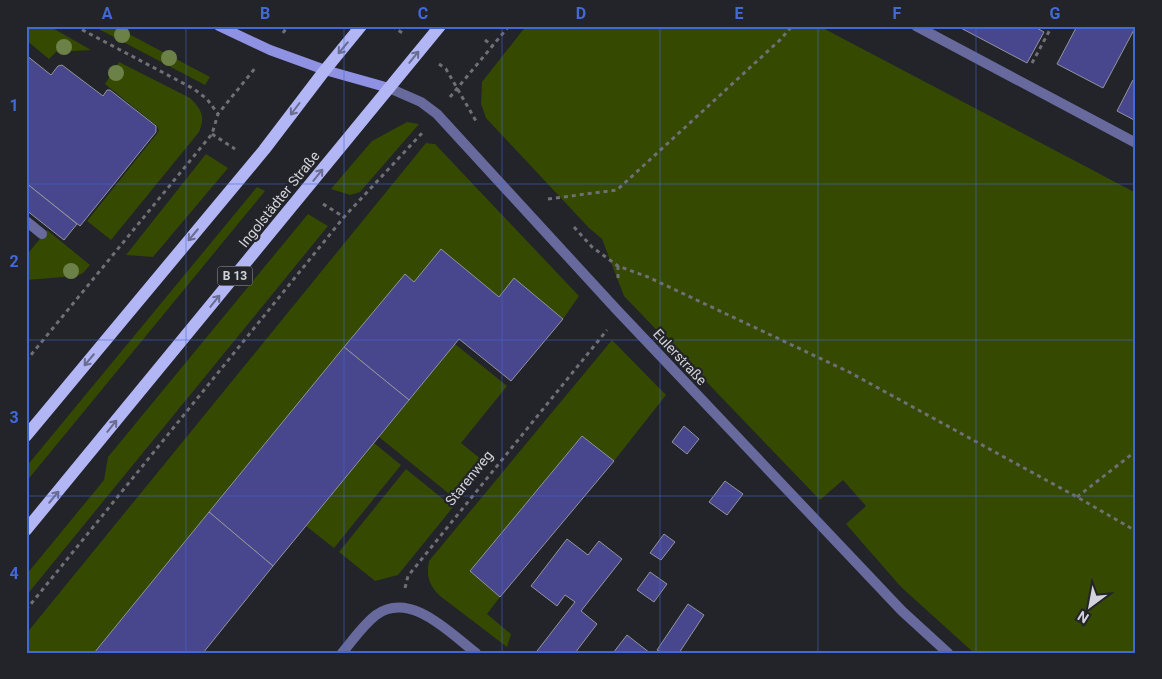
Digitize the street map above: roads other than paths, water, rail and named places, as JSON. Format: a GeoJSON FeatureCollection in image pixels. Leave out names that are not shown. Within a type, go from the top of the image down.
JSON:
{"type":"FeatureCollection","features":[{"type":"Feature","properties":{"kind":"main road"},"geometry":{"type":"LineString","coordinates":[[219,26],[270,50],[325,70],[389,88]]}},
{"type":"Feature","properties":{"kind":"main road"},"geometry":{"type":"LineString","coordinates":[[26,436],[254,161],[362,26]]}},
{"type":"Feature","properties":{"kind":"main road","name":"Ingolstädter Straße"},"geometry":{"type":"LineString","coordinates":[[26,530],[440,26]]}},
{"type":"Feature","properties":{"kind":"street"},"geometry":{"type":"LineString","coordinates":[[916,26],[1136,143]]}},
{"type":"Feature","properties":{"kind":"street","name":"Eulerstraße"},"geometry":{"type":"LineString","coordinates":[[389,88],[421,102],[438,114],[616,309],[902,611],[948,653]]}},
{"type":"Feature","properties":{"kind":"street"},"geometry":{"type":"LineString","coordinates":[[26,221],[42,234]]}},
{"type":"Feature","properties":{"kind":"street"},"geometry":{"type":"LineString","coordinates":[[342,653],[362,628],[376,615],[389,608],[402,607],[419,611],[432,619],[476,653]]}}]}
